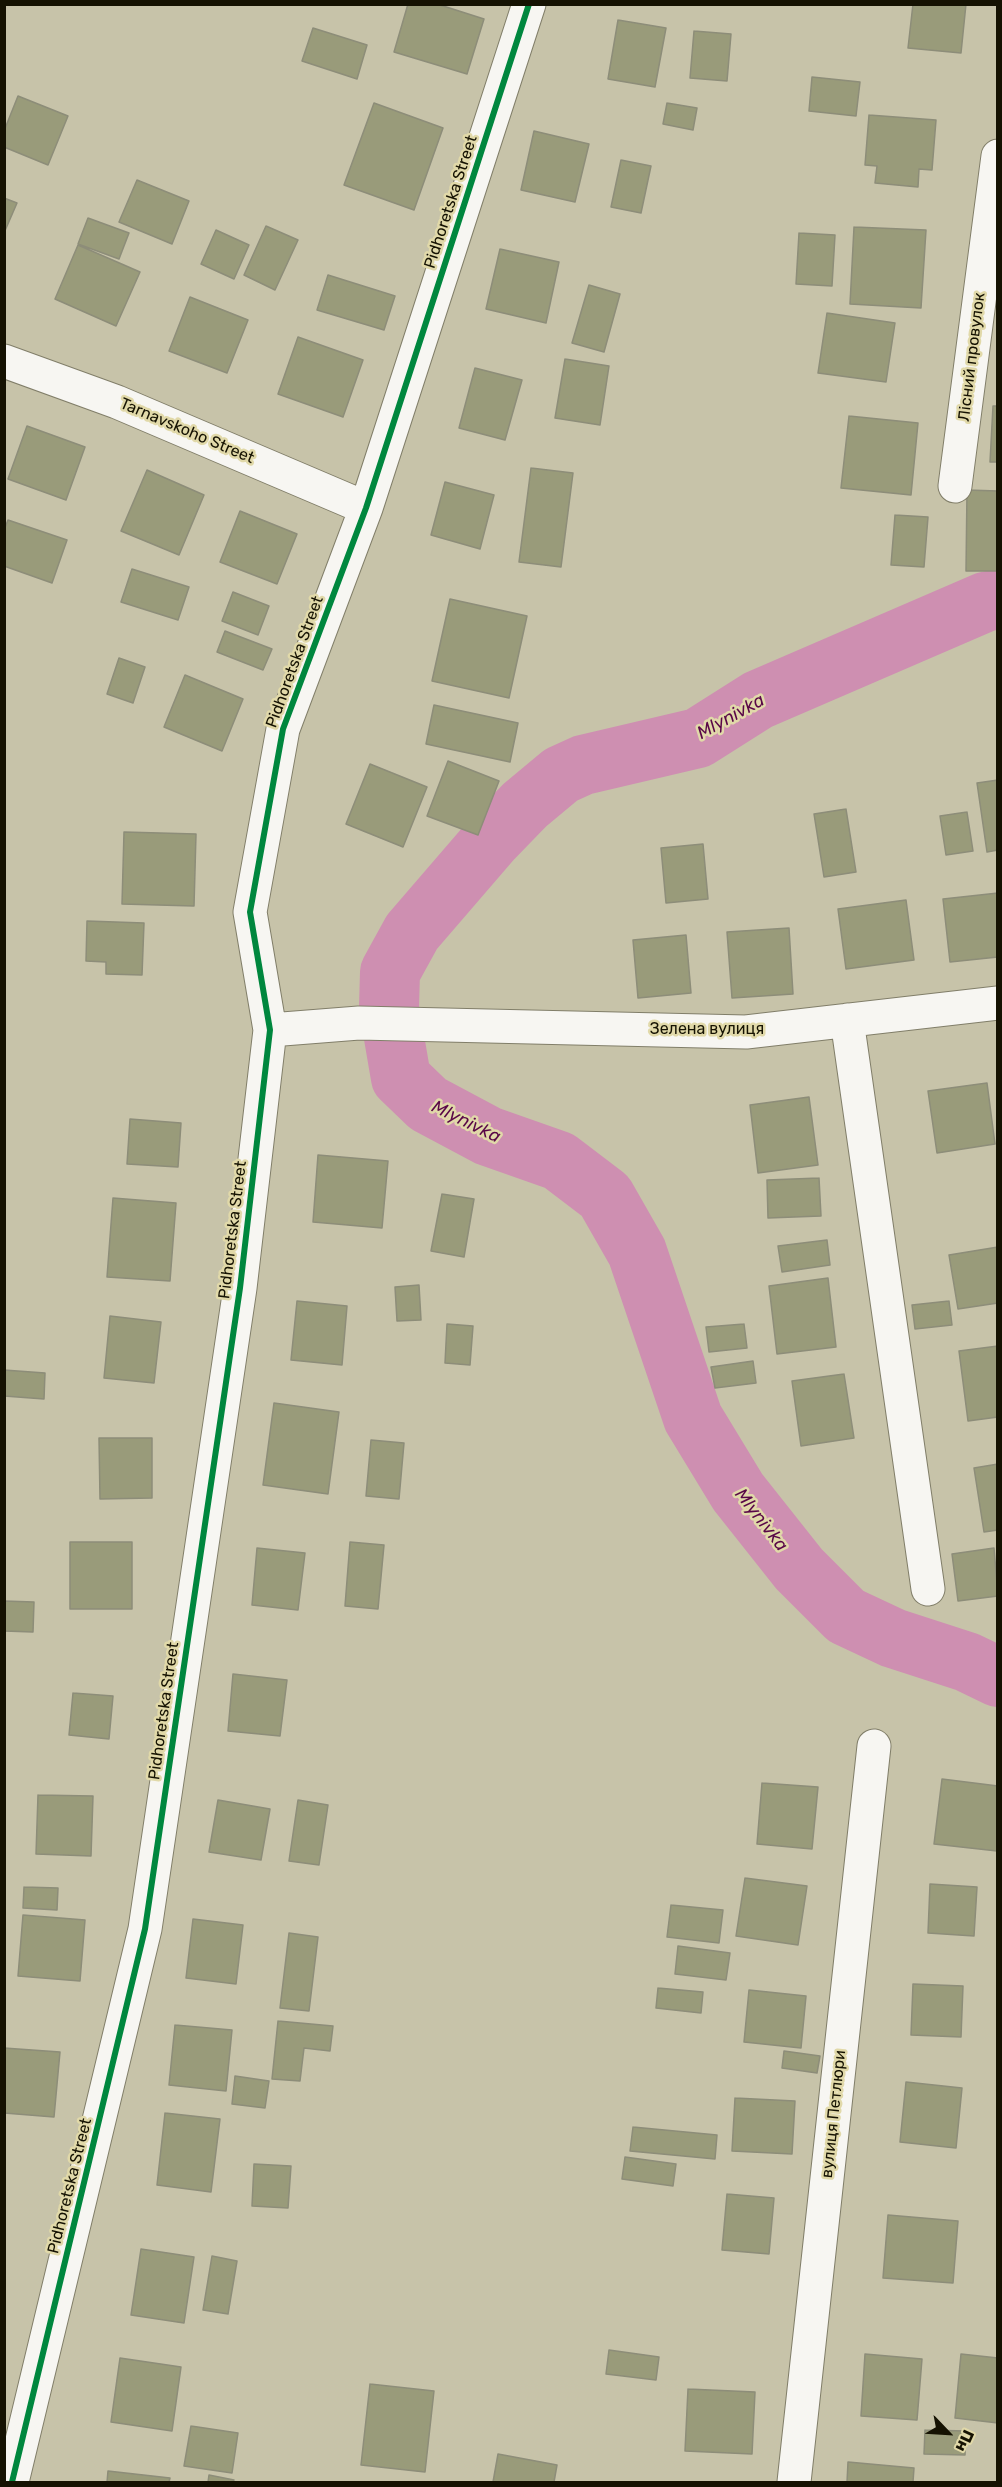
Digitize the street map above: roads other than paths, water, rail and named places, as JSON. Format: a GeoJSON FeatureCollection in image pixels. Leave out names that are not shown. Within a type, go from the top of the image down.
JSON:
{"type":"FeatureCollection","features":[{"type":"Feature","properties":{"kind":"street","name":"Pidhoretska Street"},"geometry":{"type":"LineString","coordinates":[[12,2482],[145,1929],[240,1288],[270,1030],[250,912],[283,729],[366,508],[529,4]]}},
{"type":"Feature","properties":{"kind":"street","name":"Лісний провулок"},"geometry":{"type":"LineString","coordinates":[[955,486],[998,156]]}},
{"type":"Feature","properties":{"kind":"street","name":"Tarnavskoho Street"},"geometry":{"type":"LineString","coordinates":[[4,361],[117,402],[366,508]]}},
{"type":"Feature","properties":{"kind":"street","name":"Зелена вулиця"},"geometry":{"type":"LineString","coordinates":[[270,1030],[359,1023],[746,1032],[998,1003]]}},
{"type":"Feature","properties":{"kind":"street"},"geometry":{"type":"LineString","coordinates":[[847,1020],[928,1589]]}},
{"type":"Feature","properties":{"kind":"street","name":"вулиця Петлюри"},"geometry":{"type":"LineString","coordinates":[[794,2482],[874,1746]]}},
{"type":"Feature","properties":{"kind":"waterway","name":"Mlynivka"},"geometry":{"type":"LineString","coordinates":[[998,599],[985,602],[758,700],[698,738],[583,765],[561,775],[525,805],[493,838],[412,932],[390,972],[389,1008],[401,1078],[428,1104],[488,1136],[559,1161],[605,1196],[637,1252],[693,1418],[738,1492],[799,1569],[846,1616],[893,1638],[967,1662],[998,1677]]}}]}
